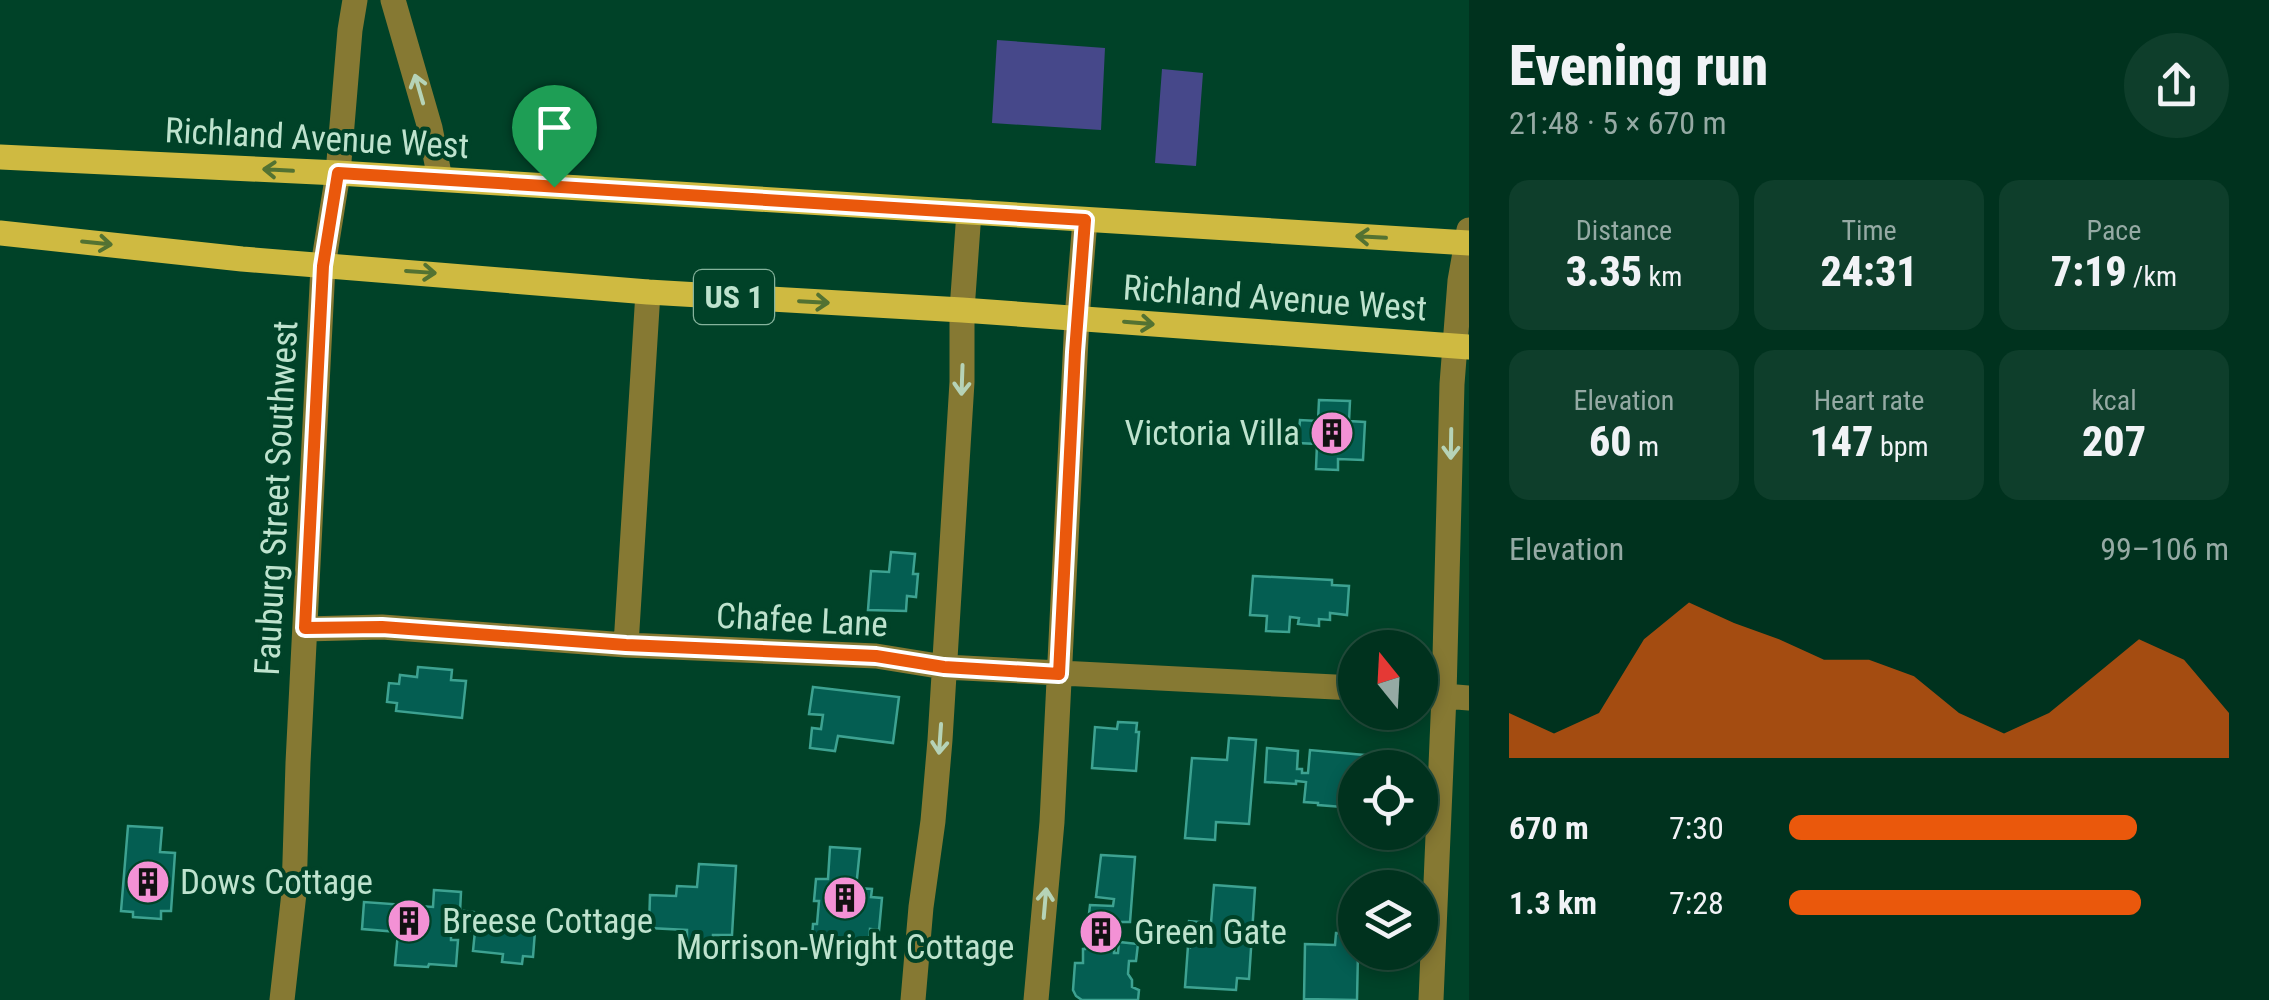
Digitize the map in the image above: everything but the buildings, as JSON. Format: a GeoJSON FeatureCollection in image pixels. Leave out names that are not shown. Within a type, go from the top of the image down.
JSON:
{"type":"FeatureCollection","features":[{"type":"Feature","properties":{"kind":"main road","name":"Richland Avenue West"},"geometry":{"type":"LineString","coordinates":[[0,157],[338,173],[1469,243]]}},
{"type":"Feature","properties":{"kind":"main road","name":"Richland Avenue West"},"geometry":{"type":"LineString","coordinates":[[0,232],[323,266],[648,292],[962,310],[1462,347]]}},
{"type":"Feature","properties":{"kind":"street","name":"Fauburg Street Southwest"},"geometry":{"type":"LineString","coordinates":[[282,1000],[294,893],[323,266],[338,173],[355,0]]}},
{"type":"Feature","properties":{"kind":"street"},"geometry":{"type":"LineString","coordinates":[[393,0],[430,128],[440,179]]}},
{"type":"Feature","properties":{"kind":"street"},"geometry":{"type":"LineString","coordinates":[[913,1000],[944,667],[969,212]]}},
{"type":"Feature","properties":{"kind":"street"},"geometry":{"type":"LineString","coordinates":[[1036,1000],[1052,822],[1085,220]]}},
{"type":"Feature","properties":{"kind":"street"},"geometry":{"type":"LineString","coordinates":[[1431,1000],[1462,347],[1460,281],[1469,230]]}},
{"type":"Feature","properties":{"kind":"street"},"geometry":{"type":"LineString","coordinates":[[626,645],[648,292]]}},
{"type":"Feature","properties":{"kind":"street","name":"Chafee Lane"},"geometry":{"type":"LineString","coordinates":[[305,628],[382,627],[626,645],[876,656],[944,667],[1338,687]]}},
{"type":"Feature","properties":{"kind":"shaded area"},"geometry":{"type":"Polygon","coordinates":[[[997,40],[1105,48],[1101,130],[992,123],[997,40]]]}},
{"type":"Feature","properties":{"kind":"shaded area"},"geometry":{"type":"Polygon","coordinates":[[[1162,69],[1203,73],[1196,166],[1155,163],[1162,69]]]}},
{"type":"Feature","properties":{"kind":"place","name":"Victoria Villa"},"geometry":{"type":"Point","coordinates":[1332,433]}},
{"type":"Feature","properties":{"kind":"place","name":"Dows Cottage"},"geometry":{"type":"Point","coordinates":[148,882]}},
{"type":"Feature","properties":{"kind":"place","name":"Morrison-Wright Cottage"},"geometry":{"type":"Point","coordinates":[845,898]}},
{"type":"Feature","properties":{"kind":"place","name":"Breese Cottage"},"geometry":{"type":"Point","coordinates":[409,921]}},
{"type":"Feature","properties":{"kind":"place","name":"Green Gate"},"geometry":{"type":"Point","coordinates":[1101,932]}},
{"type":"Feature","properties":{"kind":"route"},"geometry":{"type":"LineString","coordinates":[[338,173],[554,187],[1085,220],[1059,674],[944,667],[876,656],[626,645],[382,627],[305,628],[323,266],[338,173]]}}]}
